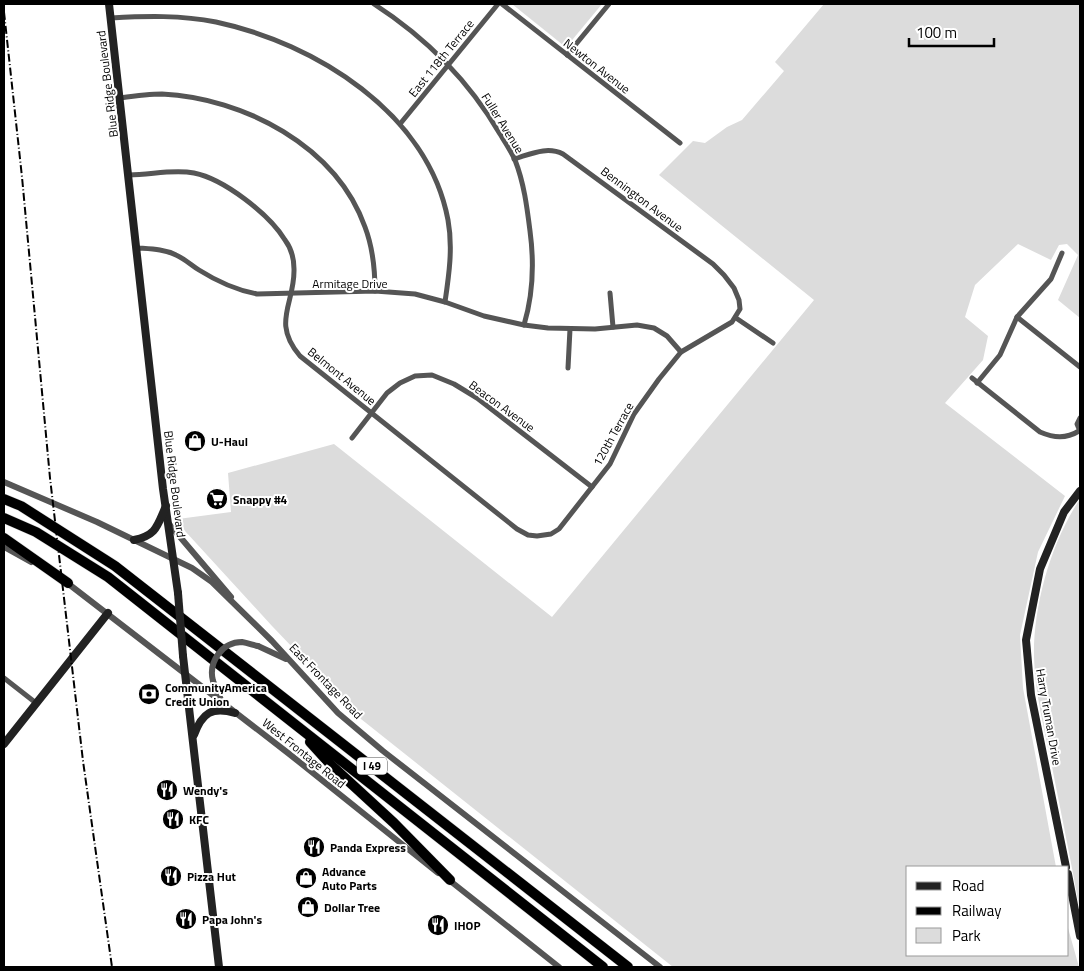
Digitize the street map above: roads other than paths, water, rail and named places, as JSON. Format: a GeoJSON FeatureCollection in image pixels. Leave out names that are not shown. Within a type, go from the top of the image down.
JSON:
{"type":"FeatureCollection","features":[{"type":"Feature","properties":{"kind":"highway","name":"I 49"},"geometry":{"type":"LineString","coordinates":[[4,498],[20,506],[115,566],[628,967]]}},
{"type":"Feature","properties":{"kind":"highway","name":"I 49"},"geometry":{"type":"LineString","coordinates":[[4,518],[36,532],[108,577],[603,967]]}},
{"type":"Feature","properties":{"kind":"highway"},"geometry":{"type":"LineString","coordinates":[[4,538],[68,583]]}},
{"type":"Feature","properties":{"kind":"highway"},"geometry":{"type":"LineString","coordinates":[[285,716],[331,765],[394,822],[450,880]]}},
{"type":"Feature","properties":{"kind":"main road","name":"Blue Ridge Boulevard"},"geometry":{"type":"LineString","coordinates":[[109,4],[166,504],[178,593],[185,674],[219,967]]}},
{"type":"Feature","properties":{"kind":"main road","name":"Harry Truman Drive"},"geometry":{"type":"LineString","coordinates":[[1066,866],[1031,695],[1026,640],[1040,569],[1064,512],[1080,491]]}},
{"type":"Feature","properties":{"kind":"main road"},"geometry":{"type":"LineString","coordinates":[[134,540],[150,535],[156,528],[166,504]]}},
{"type":"Feature","properties":{"kind":"main road"},"geometry":{"type":"LineString","coordinates":[[4,744],[108,613]]}},
{"type":"Feature","properties":{"kind":"main road"},"geometry":{"type":"LineString","coordinates":[[193,740],[201,719],[207,713],[223,710],[235,712]]}},
{"type":"Feature","properties":{"kind":"main road"},"geometry":{"type":"LineString","coordinates":[[1069,879],[1080,936]]}},
{"type":"Feature","properties":{"kind":"street","name":"Fuller Avenue"},"geometry":{"type":"LineString","coordinates":[[374,4],[394,17],[432,48],[465,84],[490,117],[514,159],[526,201],[532,242],[531,289],[524,325]]}},
{"type":"Feature","properties":{"kind":"street","name":"East 118th Terrace"},"geometry":{"type":"LineString","coordinates":[[400,124],[498,4]]}},
{"type":"Feature","properties":{"kind":"street","name":"Newton Avenue"},"geometry":{"type":"LineString","coordinates":[[502,4],[680,144]]}},
{"type":"Feature","properties":{"kind":"street"},"geometry":{"type":"LineString","coordinates":[[567,55],[609,4]]}},
{"type":"Feature","properties":{"kind":"street"},"geometry":{"type":"LineString","coordinates":[[111,18],[151,16],[198,20],[250,31],[283,43],[315,58],[373,98],[400,124],[414,141],[428,164],[440,191],[448,219],[451,245],[445,302]]}},
{"type":"Feature","properties":{"kind":"street"},"geometry":{"type":"LineString","coordinates":[[120,98],[160,94],[212,101],[256,117],[279,129],[300,144],[338,178],[358,209],[366,227],[372,249],[375,291]]}},
{"type":"Feature","properties":{"kind":"street","name":"Bennington Avenue"},"geometry":{"type":"LineString","coordinates":[[514,159],[546,150],[564,154],[713,264],[734,288],[740,300],[740,309],[736,318]]}},
{"type":"Feature","properties":{"kind":"street","name":"Belmont Avenue"},"geometry":{"type":"LineString","coordinates":[[129,175],[150,175],[171,171],[196,174],[219,183],[249,203],[273,224],[288,244],[294,268],[285,324],[288,338],[295,350],[300,356],[514,526]]}},
{"type":"Feature","properties":{"kind":"street","name":"Armitage Drive"},"geometry":{"type":"LineString","coordinates":[[138,248],[175,254],[198,270],[240,291],[257,294],[375,291],[415,294],[484,316],[524,325],[570,329],[637,325],[654,328],[667,336],[682,352]]}},
{"type":"Feature","properties":{"kind":"street"},"geometry":{"type":"LineString","coordinates":[[977,383],[1000,355],[1017,317],[1051,279],[1062,253]]}},
{"type":"Feature","properties":{"kind":"street"},"geometry":{"type":"LineString","coordinates":[[610,293],[613,327]]}},
{"type":"Feature","properties":{"kind":"street"},"geometry":{"type":"LineString","coordinates":[[1017,317],[1080,367]]}},
{"type":"Feature","properties":{"kind":"street"},"geometry":{"type":"LineString","coordinates":[[736,318],[773,344]]}},
{"type":"Feature","properties":{"kind":"street","name":"120th Terrace"},"geometry":{"type":"LineString","coordinates":[[514,526],[528,535],[537,536],[551,534],[559,529],[610,464],[641,405],[682,352],[736,318]]}},
{"type":"Feature","properties":{"kind":"street"},"geometry":{"type":"LineString","coordinates":[[568,368],[570,329]]}},
{"type":"Feature","properties":{"kind":"street","name":"Beacon Avenue"},"geometry":{"type":"LineString","coordinates":[[352,438],[387,393],[400,383],[415,376],[432,375],[454,384],[477,398],[592,488]]}},
{"type":"Feature","properties":{"kind":"street"},"geometry":{"type":"LineString","coordinates":[[972,378],[1040,432],[1053,437],[1068,437],[1080,431],[1077,424],[1080,418]]}},
{"type":"Feature","properties":{"kind":"street","name":"East Frontage Road"},"geometry":{"type":"LineString","coordinates":[[4,482],[134,540],[192,568],[212,582],[272,641],[338,713],[383,751],[660,967]]}},
{"type":"Feature","properties":{"kind":"street"},"geometry":{"type":"LineString","coordinates":[[169,524],[229,594],[236,607]]}},
{"type":"Feature","properties":{"kind":"street","name":"West Frontage Road"},"geometry":{"type":"LineString","coordinates":[[4,547],[68,583],[108,613],[415,856],[450,880],[560,967]]}},
{"type":"Feature","properties":{"kind":"street"},"geometry":{"type":"LineString","coordinates":[[224,704],[217,693],[211,673],[213,663],[227,646],[244,642],[287,659]]}},
{"type":"Feature","properties":{"kind":"street"},"geometry":{"type":"LineString","coordinates":[[4,678],[36,703]]}},
{"type":"Feature","properties":{"kind":"railway"},"geometry":{"type":"LineString","coordinates":[[4,12],[22,177],[50,478],[83,761],[112,967]]}},
{"type":"Feature","properties":{"kind":"place","name":"U-Haul"},"geometry":{"type":"Point","coordinates":[195,441]}},
{"type":"Feature","properties":{"kind":"place","name":"Snappy #4"},"geometry":{"type":"Point","coordinates":[217,499]}},
{"type":"Feature","properties":{"kind":"place","name":"CommunityAmerica Credit Union"},"geometry":{"type":"Point","coordinates":[149,694]}},
{"type":"Feature","properties":{"kind":"place","name":"Wendy's"},"geometry":{"type":"Point","coordinates":[167,790]}},
{"type":"Feature","properties":{"kind":"place","name":"KFC"},"geometry":{"type":"Point","coordinates":[173,819]}},
{"type":"Feature","properties":{"kind":"place","name":"Panda Express"},"geometry":{"type":"Point","coordinates":[314,847]}},
{"type":"Feature","properties":{"kind":"place","name":"Pizza Hut"},"geometry":{"type":"Point","coordinates":[171,876]}},
{"type":"Feature","properties":{"kind":"place","name":"Advance Auto Parts"},"geometry":{"type":"Point","coordinates":[306,878]}},
{"type":"Feature","properties":{"kind":"place","name":"Dollar Tree"},"geometry":{"type":"Point","coordinates":[308,907]}},
{"type":"Feature","properties":{"kind":"place","name":"Papa John's"},"geometry":{"type":"Point","coordinates":[186,919]}},
{"type":"Feature","properties":{"kind":"place","name":"IHOP"},"geometry":{"type":"Point","coordinates":[438,925]}}]}
